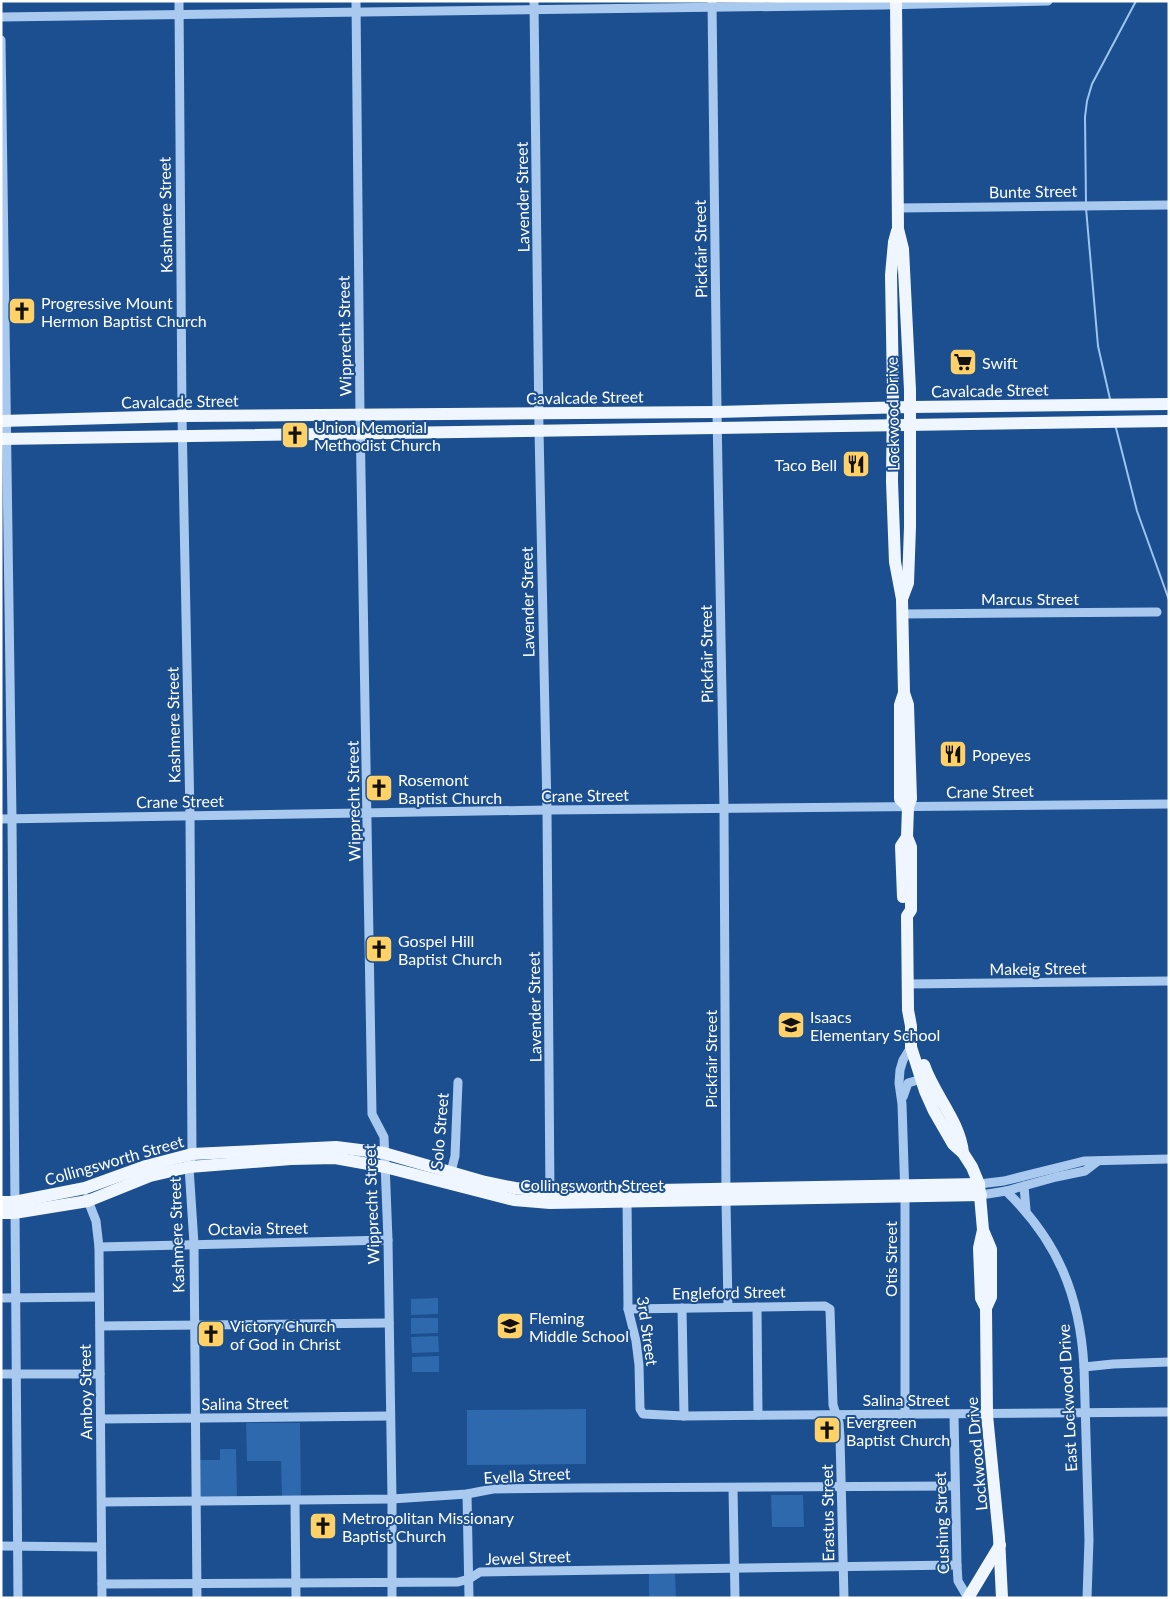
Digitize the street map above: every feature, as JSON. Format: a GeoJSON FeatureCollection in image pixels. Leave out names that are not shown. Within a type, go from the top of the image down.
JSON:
{"type":"FeatureCollection","features":[{"type":"Feature","properties":{"kind":"main road","name":"Lockwood Drive"},"geometry":{"type":"LineString","coordinates":[[896,3],[898,229],[903,249],[910,407],[908,584],[902,599]]}},
{"type":"Feature","properties":{"kind":"main road","name":"Lockwood Drive"},"geometry":{"type":"LineString","coordinates":[[898,229],[894,242],[891,276],[893,525],[903,614],[904,693],[908,705],[911,799],[908,807],[907,837],[901,846],[903,910],[907,916],[908,1010],[911,1047],[924,1075],[962,1139],[964,1153],[972,1167],[980,1190],[984,1230],[979,1248],[981,1298],[986,1308],[987,1415],[1000,1545],[1002,1598]]}},
{"type":"Feature","properties":{"kind":"main road"},"geometry":{"type":"LineString","coordinates":[[891,297],[905,296]]}},
{"type":"Feature","properties":{"kind":"main road","name":"Cavalcade Street"},"geometry":{"type":"LineString","coordinates":[[3,421],[182,416],[717,412],[893,407],[1168,404]]}},
{"type":"Feature","properties":{"kind":"main road"},"geometry":{"type":"LineString","coordinates":[[1168,404],[1168,421]]}},
{"type":"Feature","properties":{"kind":"main road"},"geometry":{"type":"LineString","coordinates":[[1040,406],[1040,422]]}},
{"type":"Feature","properties":{"kind":"main road"},"geometry":{"type":"LineString","coordinates":[[628,412],[628,429]]}},
{"type":"Feature","properties":{"kind":"main road"},"geometry":{"type":"LineString","coordinates":[[449,431],[450,414]]}},
{"type":"Feature","properties":{"kind":"main road"},"geometry":{"type":"LineString","coordinates":[[271,416],[271,434]]}},
{"type":"Feature","properties":{"kind":"main road"},"geometry":{"type":"LineString","coordinates":[[92,418],[93,438]]}},
{"type":"Feature","properties":{"kind":"main road","name":"Cavalcade Street"},"geometry":{"type":"LineString","coordinates":[[4,439],[1168,421]]}},
{"type":"Feature","properties":{"kind":"main road"},"geometry":{"type":"LineString","coordinates":[[893,525],[910,527]]}},
{"type":"Feature","properties":{"kind":"main road","name":"Lockwood Drive"},"geometry":{"type":"LineString","coordinates":[[911,1032],[924,1075]]}},
{"type":"Feature","properties":{"kind":"main road","name":"Collingsworth Street"},"geometry":{"type":"LineString","coordinates":[[86,1194],[146,1166],[192,1154],[336,1147],[384,1153],[450,1178]]}},
{"type":"Feature","properties":{"kind":"main road","name":"Collingsworth Street"},"geometry":{"type":"LineString","coordinates":[[8,1207],[86,1194],[189,1167],[288,1159],[335,1158],[515,1188],[550,1198],[980,1190]]}},
{"type":"Feature","properties":{"kind":"main road"},"geometry":{"type":"LineString","coordinates":[[968,1598],[1000,1545]]}},
{"type":"Feature","properties":{"kind":"street","name":"Kashmere Street"},"geometry":{"type":"LineString","coordinates":[[178,1],[182,416],[190,816],[192,1154],[189,1167],[194,1244],[197,1598]]}},
{"type":"Feature","properties":{"kind":"street","name":"Wipprecht Street"},"geometry":{"type":"LineString","coordinates":[[356,1],[360,415],[372,1114],[384,1137],[388,1240],[392,1598]]}},
{"type":"Feature","properties":{"kind":"street"},"geometry":{"type":"LineString","coordinates":[[1,17],[356,12],[534,6],[1048,1]]}},
{"type":"Feature","properties":{"kind":"street","name":"Pickfair Street"},"geometry":{"type":"LineString","coordinates":[[712,5],[724,809],[728,1307]]}},
{"type":"Feature","properties":{"kind":"street","name":"Lavender Street"},"geometry":{"type":"LineString","coordinates":[[534,6],[550,1198]]}},
{"type":"Feature","properties":{"kind":"street"},"geometry":{"type":"LineString","coordinates":[[1,40],[3,421],[12,819],[8,1207],[15,1298],[18,1598]]}},
{"type":"Feature","properties":{"kind":"street","name":"Bunte Street"},"geometry":{"type":"LineString","coordinates":[[898,208],[1169,205]]}},
{"type":"Feature","properties":{"kind":"street","name":"Marcus Street"},"geometry":{"type":"LineString","coordinates":[[903,614],[1157,612]]}},
{"type":"Feature","properties":{"kind":"street","name":"Crane Street"},"geometry":{"type":"LineString","coordinates":[[1,819],[546,810],[1169,804]]}},
{"type":"Feature","properties":{"kind":"street","name":"Makeig Street"},"geometry":{"type":"LineString","coordinates":[[908,984],[1169,981]]}},
{"type":"Feature","properties":{"kind":"street","name":"Otis Street"},"geometry":{"type":"LineString","coordinates":[[905,1414],[904,1192],[900,1070],[903,1060],[911,1047]]}},
{"type":"Feature","properties":{"kind":"street"},"geometry":{"type":"LineString","coordinates":[[900,1083],[906,1077],[924,1075]]}},
{"type":"Feature","properties":{"kind":"street","name":"Otis Street"},"geometry":{"type":"LineString","coordinates":[[902,1104],[904,1091],[908,1083],[924,1075]]}},
{"type":"Feature","properties":{"kind":"street","name":"Solo Street"},"geometry":{"type":"LineString","coordinates":[[450,1178],[455,1156],[458,1082]]}},
{"type":"Feature","properties":{"kind":"street","name":"Collingsworth Street"},"geometry":{"type":"LineString","coordinates":[[980,1190],[1054,1167],[1084,1161],[1169,1159]]}},
{"type":"Feature","properties":{"kind":"street","name":"Collingsworth Street"},"geometry":{"type":"LineString","coordinates":[[980,1190],[1006,1191],[1085,1171],[1098,1161]]}},
{"type":"Feature","properties":{"kind":"street"},"geometry":{"type":"LineString","coordinates":[[1024,1186],[1026,1210]]}},
{"type":"Feature","properties":{"kind":"street","name":"East Lockwood Drive"},"geometry":{"type":"LineString","coordinates":[[1006,1191],[1026,1210],[1043,1233],[1064,1272],[1076,1308],[1084,1367],[1089,1540],[1087,1598]]}},
{"type":"Feature","properties":{"kind":"street","name":"Amboy Street"},"geometry":{"type":"LineString","coordinates":[[86,1194],[96,1220],[99,1246],[102,1598]]}},
{"type":"Feature","properties":{"kind":"street","name":"3rd Street"},"geometry":{"type":"LineString","coordinates":[[627,1196],[628,1309],[636,1341],[639,1365],[640,1409],[643,1414]]}},
{"type":"Feature","properties":{"kind":"street","name":"Octavia Street"},"geometry":{"type":"LineString","coordinates":[[99,1246],[388,1240]]}},
{"type":"Feature","properties":{"kind":"street"},"geometry":{"type":"LineString","coordinates":[[1,1298],[99,1297]]}},
{"type":"Feature","properties":{"kind":"street","name":"Engleford Street"},"geometry":{"type":"LineString","coordinates":[[628,1309],[825,1306],[830,1309]]}},
{"type":"Feature","properties":{"kind":"street"},"geometry":{"type":"LineString","coordinates":[[757,1307],[758,1415]]}},
{"type":"Feature","properties":{"kind":"street"},"geometry":{"type":"LineString","coordinates":[[682,1308],[684,1416]]}},
{"type":"Feature","properties":{"kind":"street","name":"Erastus Street"},"geometry":{"type":"LineString","coordinates":[[830,1309],[833,1405],[840,1437],[844,1598]]}},
{"type":"Feature","properties":{"kind":"street"},"geometry":{"type":"LineString","coordinates":[[100,1326],[389,1323]]}},
{"type":"Feature","properties":{"kind":"street"},"geometry":{"type":"LineString","coordinates":[[1084,1367],[1169,1362]]}},
{"type":"Feature","properties":{"kind":"street"},"geometry":{"type":"LineString","coordinates":[[1,1374],[100,1374]]}},
{"type":"Feature","properties":{"kind":"street","name":"Salina Street"},"geometry":{"type":"LineString","coordinates":[[643,1414],[684,1416],[987,1415],[1169,1412]]}},
{"type":"Feature","properties":{"kind":"street","name":"Cushing Street"},"geometry":{"type":"LineString","coordinates":[[954,1415],[954,1486],[958,1581],[968,1598]]}},
{"type":"Feature","properties":{"kind":"street","name":"Salina Street"},"geometry":{"type":"LineString","coordinates":[[101,1419],[390,1416]]}},
{"type":"Feature","properties":{"kind":"street","name":"Evella Street"},"geometry":{"type":"LineString","coordinates":[[102,1502],[392,1499],[468,1494],[494,1489],[954,1486]]}},
{"type":"Feature","properties":{"kind":"street"},"geometry":{"type":"LineString","coordinates":[[734,1488],[735,1598]]}},
{"type":"Feature","properties":{"kind":"street"},"geometry":{"type":"LineString","coordinates":[[468,1494],[469,1598]]}},
{"type":"Feature","properties":{"kind":"street"},"geometry":{"type":"LineString","coordinates":[[295,1501],[296,1598]]}},
{"type":"Feature","properties":{"kind":"street"},"geometry":{"type":"LineString","coordinates":[[1,1546],[101,1547]]}},
{"type":"Feature","properties":{"kind":"street","name":"Jewel Street"},"geometry":{"type":"LineString","coordinates":[[102,1584],[458,1582],[469,1579],[480,1572],[957,1565]]}},
{"type":"Feature","properties":{"kind":"shaded area"},"geometry":{"type":"Polygon","coordinates":[[[438,1298],[438,1314],[411,1315],[411,1299],[438,1298]]]}},
{"type":"Feature","properties":{"kind":"shaded area"},"geometry":{"type":"Polygon","coordinates":[[[411,1318],[438,1318],[438,1333],[411,1334],[411,1318]]]}},
{"type":"Feature","properties":{"kind":"shaded area"},"geometry":{"type":"Polygon","coordinates":[[[438,1336],[439,1352],[412,1353],[411,1337],[438,1336]]]}},
{"type":"Feature","properties":{"kind":"shaded area"},"geometry":{"type":"Polygon","coordinates":[[[439,1356],[439,1372],[412,1372],[412,1357],[439,1356]]]}},
{"type":"Feature","properties":{"kind":"shaded area"},"geometry":{"type":"Polygon","coordinates":[[[586,1409],[586,1464],[467,1465],[467,1410],[586,1409]]]}},
{"type":"Feature","properties":{"kind":"shaded area"},"geometry":{"type":"Polygon","coordinates":[[[246,1423],[300,1423],[301,1496],[282,1496],[281,1461],[247,1461],[246,1423]]]}},
{"type":"Feature","properties":{"kind":"shaded area"},"geometry":{"type":"Polygon","coordinates":[[[220,1449],[236,1449],[237,1497],[200,1497],[200,1460],[220,1460],[220,1449]]]}},
{"type":"Feature","properties":{"kind":"shaded area"},"geometry":{"type":"Polygon","coordinates":[[[771,1495],[803,1495],[804,1527],[772,1527],[771,1495]]]}},
{"type":"Feature","properties":{"kind":"shaded area"},"geometry":{"type":"Polygon","coordinates":[[[649,1573],[675,1574],[676,1598],[649,1598],[649,1573]]]}},
{"type":"Feature","properties":{"kind":"waterway"},"geometry":{"type":"LineString","coordinates":[[1086,203],[1085,117],[1087,101],[1092,84],[1136,1]]}},
{"type":"Feature","properties":{"kind":"waterway"},"geometry":{"type":"LineString","coordinates":[[1086,208],[1098,346],[1110,399]]}},
{"type":"Feature","properties":{"kind":"waterway"},"geometry":{"type":"LineString","coordinates":[[1116,428],[1137,511],[1169,600]]}},
{"type":"Feature","properties":{"kind":"place","name":"Progressive Mount Hermon Baptist Church"},"geometry":{"type":"Point","coordinates":[22,311]}},
{"type":"Feature","properties":{"kind":"place","name":"Swift"},"geometry":{"type":"Point","coordinates":[963,362]}},
{"type":"Feature","properties":{"kind":"place","name":"Union Memorial Methodist Church"},"geometry":{"type":"Point","coordinates":[295,435]}},
{"type":"Feature","properties":{"kind":"place","name":"Taco Bell"},"geometry":{"type":"Point","coordinates":[856,464]}},
{"type":"Feature","properties":{"kind":"place","name":"Popeyes"},"geometry":{"type":"Point","coordinates":[953,754]}},
{"type":"Feature","properties":{"kind":"place","name":"Rosemont Baptist Church"},"geometry":{"type":"Point","coordinates":[379,788]}},
{"type":"Feature","properties":{"kind":"place","name":"Gospel Hill Baptist Church"},"geometry":{"type":"Point","coordinates":[379,949]}},
{"type":"Feature","properties":{"kind":"place","name":"Isaacs Elementary School"},"geometry":{"type":"Point","coordinates":[791,1025]}},
{"type":"Feature","properties":{"kind":"place","name":"Fleming Middle School"},"geometry":{"type":"Point","coordinates":[510,1326]}},
{"type":"Feature","properties":{"kind":"place","name":"Victory Church of God in Christ"},"geometry":{"type":"Point","coordinates":[211,1334]}},
{"type":"Feature","properties":{"kind":"place","name":"Evergreen Baptist Church"},"geometry":{"type":"Point","coordinates":[827,1430]}},
{"type":"Feature","properties":{"kind":"place","name":"Metropolitan Missionary Baptist Church"},"geometry":{"type":"Point","coordinates":[323,1526]}}]}
